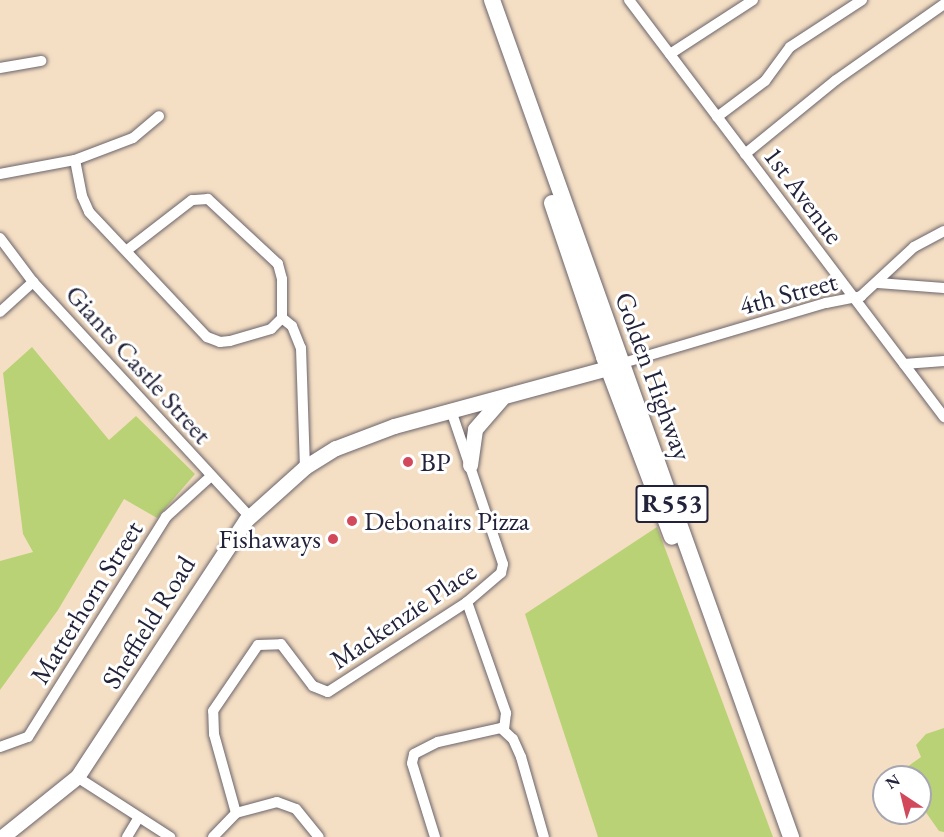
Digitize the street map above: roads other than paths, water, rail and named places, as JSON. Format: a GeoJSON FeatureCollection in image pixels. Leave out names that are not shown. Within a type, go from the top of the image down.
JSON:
{"type":"FeatureCollection","features":[{"type":"Feature","properties":{"kind":"main road","name":"Golden Highway"},"geometry":{"type":"LineString","coordinates":[[482,0],[791,837]]}},
{"type":"Feature","properties":{"kind":"main road","name":"Golden Highway"},"geometry":{"type":"LineString","coordinates":[[492,0],[616,366],[780,837]]}},
{"type":"Feature","properties":{"kind":"street","name":"1st Avenue"},"geometry":{"type":"LineString","coordinates":[[629,0],[944,417]]}},
{"type":"Feature","properties":{"kind":"street"},"geometry":{"type":"LineString","coordinates":[[670,54],[753,0]]}},
{"type":"Feature","properties":{"kind":"street"},"geometry":{"type":"LineString","coordinates":[[717,117],[765,81],[790,47],[862,0]]}},
{"type":"Feature","properties":{"kind":"street"},"geometry":{"type":"LineString","coordinates":[[745,154],[836,80],[944,4]]}},
{"type":"Feature","properties":{"kind":"street"},"geometry":{"type":"LineString","coordinates":[[0,68],[41,61]]}},
{"type":"Feature","properties":{"kind":"street"},"geometry":{"type":"LineString","coordinates":[[0,174],[75,160],[133,138],[159,116]]}},
{"type":"Feature","properties":{"kind":"street"},"geometry":{"type":"LineString","coordinates":[[75,160],[82,196],[89,212],[199,331],[213,341],[230,341],[271,329],[282,318],[282,279],[278,264],[208,199],[192,200],[126,251]]}},
{"type":"Feature","properties":{"kind":"street","name":"4th Street"},"geometry":{"type":"LineString","coordinates":[[616,366],[826,303],[853,299],[878,283],[914,247],[944,231]]}},
{"type":"Feature","properties":{"kind":"street","name":"Giants Castle Street"},"geometry":{"type":"LineString","coordinates":[[0,238],[33,282],[249,516]]}},
{"type":"Feature","properties":{"kind":"street"},"geometry":{"type":"LineString","coordinates":[[0,312],[33,282]]}},
{"type":"Feature","properties":{"kind":"street"},"geometry":{"type":"LineString","coordinates":[[878,283],[944,288]]}},
{"type":"Feature","properties":{"kind":"street"},"geometry":{"type":"LineString","coordinates":[[282,318],[292,326],[301,348],[304,467]]}},
{"type":"Feature","properties":{"kind":"street"},"geometry":{"type":"LineString","coordinates":[[904,364],[944,361]]}},
{"type":"Feature","properties":{"kind":"street","name":"Sheffield Road"},"geometry":{"type":"LineString","coordinates":[[2,837],[77,777],[249,516],[304,467],[352,441],[451,410],[616,366]]}},
{"type":"Feature","properties":{"kind":"street"},"geometry":{"type":"LineString","coordinates":[[471,465],[472,440],[478,421],[504,397]]}},
{"type":"Feature","properties":{"kind":"street","name":"Mackenzie Place"},"geometry":{"type":"LineString","coordinates":[[236,813],[214,734],[213,711],[258,645],[281,644],[313,686],[328,692],[467,602],[493,582],[503,564],[451,410]]}},
{"type":"Feature","properties":{"kind":"street","name":"Matterhorn Street"},"geometry":{"type":"LineString","coordinates":[[0,747],[28,737],[166,517],[211,476]]}},
{"type":"Feature","properties":{"kind":"street"},"geometry":{"type":"LineString","coordinates":[[467,602],[506,713],[504,729],[521,757],[544,837]]}},
{"type":"Feature","properties":{"kind":"street"},"geometry":{"type":"LineString","coordinates":[[435,837],[412,763],[414,754],[438,742],[504,729]]}},
{"type":"Feature","properties":{"kind":"street"},"geometry":{"type":"LineString","coordinates":[[77,777],[170,837]]}},
{"type":"Feature","properties":{"kind":"street"},"geometry":{"type":"LineString","coordinates":[[213,837],[236,813],[257,805],[284,802],[296,809],[319,837]]}},
{"type":"Feature","properties":{"kind":"street"},"geometry":{"type":"LineString","coordinates":[[127,837],[140,817]]}},
{"type":"Feature","properties":{"kind":"place","name":"BP"},"geometry":{"type":"Point","coordinates":[408,462]}},
{"type":"Feature","properties":{"kind":"place","name":"Debonairs Pizza"},"geometry":{"type":"Point","coordinates":[352,521]}},
{"type":"Feature","properties":{"kind":"place","name":"Fishaways"},"geometry":{"type":"Point","coordinates":[333,539]}}]}
